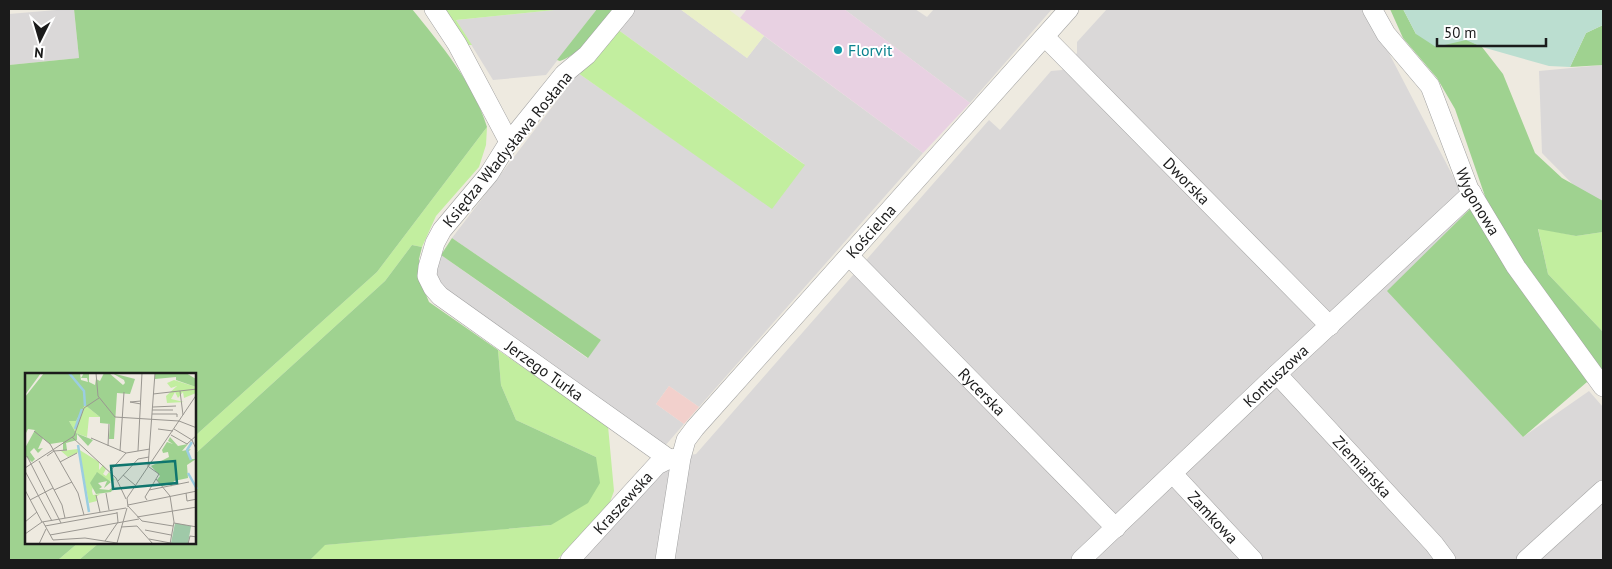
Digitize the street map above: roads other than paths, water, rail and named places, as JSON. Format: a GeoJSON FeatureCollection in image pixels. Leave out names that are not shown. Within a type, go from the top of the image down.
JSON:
{"type":"FeatureCollection","features":[{"type":"Feature","properties":{"kind":"street"},"geometry":{"type":"LineString","coordinates":[[434,9],[457,44],[509,142]]}},
{"type":"Feature","properties":{"kind":"street","name":"Księdza Władysława Rosłana"},"geometry":{"type":"LineString","coordinates":[[428,276],[430,257],[442,230],[489,174],[509,142],[564,74],[587,55],[625,9]]}},
{"type":"Feature","properties":{"kind":"street","name":"Kościelna"},"geometry":{"type":"LineString","coordinates":[[664,560],[675,458],[686,440],[1069,9]]}},
{"type":"Feature","properties":{"kind":"street","name":"Wygonowa"},"geometry":{"type":"LineString","coordinates":[[1372,9],[1386,34],[1430,86],[1472,193],[1516,267],[1603,387]]}},
{"type":"Feature","properties":{"kind":"street","name":"Dworska"},"geometry":{"type":"LineString","coordinates":[[1045,37],[1330,326]]}},
{"type":"Feature","properties":{"kind":"street","name":"Kontuszowa"},"geometry":{"type":"LineString","coordinates":[[1081,560],[1472,193]]}},
{"type":"Feature","properties":{"kind":"street","name":"Rycerska"},"geometry":{"type":"LineString","coordinates":[[849,256],[1116,528]]}},
{"type":"Feature","properties":{"kind":"street","name":"Jerzego Turka"},"geometry":{"type":"LineString","coordinates":[[428,276],[433,288],[440,296],[675,458]]}},
{"type":"Feature","properties":{"kind":"street","name":"Ziemiańska"},"geometry":{"type":"LineString","coordinates":[[1277,374],[1434,544],[1446,560]]}},
{"type":"Feature","properties":{"kind":"street","name":"Kraszewska"},"geometry":{"type":"LineString","coordinates":[[570,560],[656,465],[675,458]]}},
{"type":"Feature","properties":{"kind":"street","name":"Zamkowa"},"geometry":{"type":"LineString","coordinates":[[1173,474],[1253,560]]}},
{"type":"Feature","properties":{"kind":"street"},"geometry":{"type":"LineString","coordinates":[[1526,560],[1603,490]]}},
{"type":"Feature","properties":{"kind":"place","name":"Florvit"},"geometry":{"type":"Point","coordinates":[838,50]}}]}
